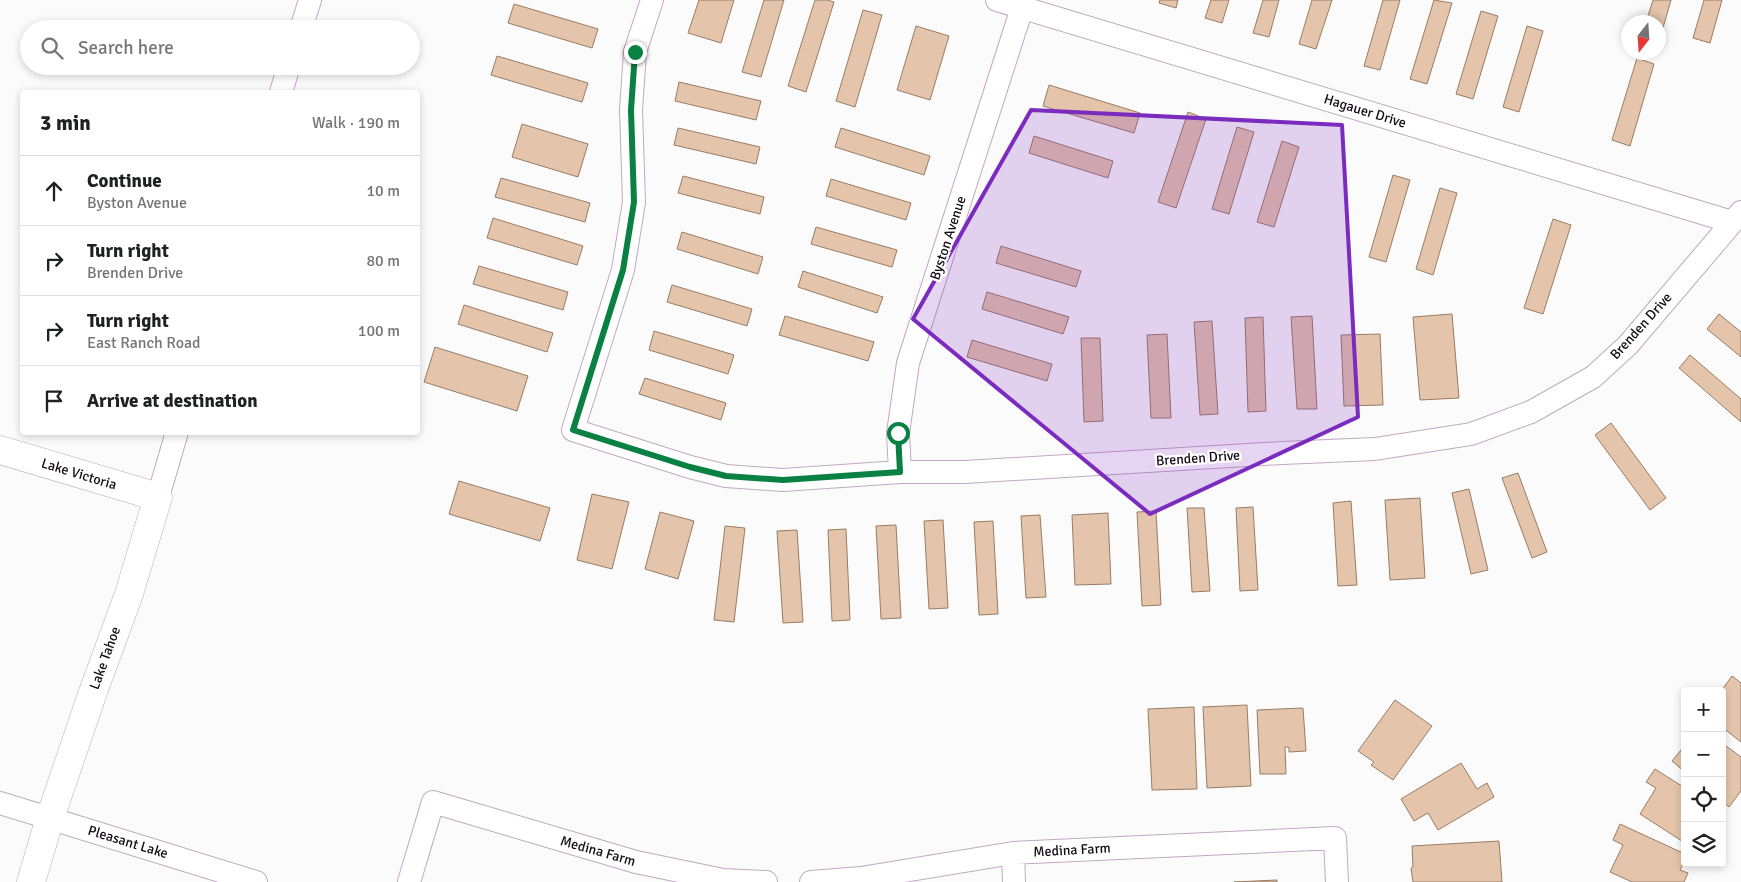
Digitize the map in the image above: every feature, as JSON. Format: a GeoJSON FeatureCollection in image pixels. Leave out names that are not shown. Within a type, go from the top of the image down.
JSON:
{"type":"FeatureCollection","features":[{"type":"Feature","properties":{"kind":"street"},"geometry":{"type":"LineString","coordinates":[[304,20],[310,0]]}},
{"type":"Feature","properties":{"kind":"street","name":"Brenden Drive"},"geometry":{"type":"LineString","coordinates":[[652,0],[635,52],[631,110],[634,202],[623,270],[573,430],[690,467],[726,476],[783,480],[900,472],[965,472],[1282,452],[1375,449],[1471,434],[1531,412],[1593,377],[1628,344],[1736,217]]}},
{"type":"Feature","properties":{"kind":"street","name":"Hagauer Drive"},"geometry":{"type":"LineString","coordinates":[[997,0],[1736,217]]}},
{"type":"Feature","properties":{"kind":"street","name":"Byston Avenue"},"geometry":{"type":"LineString","coordinates":[[900,472],[898,433],[908,363],[1022,8]]}},
{"type":"Feature","properties":{"kind":"street"},"geometry":{"type":"LineString","coordinates":[[283,90],[287,75]]}},
{"type":"Feature","properties":{"kind":"street","name":"Lake Tahoe"},"geometry":{"type":"LineString","coordinates":[[31,882],[50,818],[129,594],[176,435]]}},
{"type":"Feature","properties":{"kind":"street","name":"Lake Victoria"},"geometry":{"type":"LineString","coordinates":[[0,450],[158,497]]}},
{"type":"Feature","properties":{"kind":"street","name":"Medina Farm"},"geometry":{"type":"LineString","coordinates":[[408,882],[433,802],[636,862],[723,880],[766,882]]}},
{"type":"Feature","properties":{"kind":"street","name":"Pleasant Lake"},"geometry":{"type":"LineString","coordinates":[[0,803],[256,882]]}},
{"type":"Feature","properties":{"kind":"street","name":"Medina Farm"},"geometry":{"type":"LineString","coordinates":[[811,882],[862,878],[1013,853],[1335,838],[1337,882]]}},
{"type":"Feature","properties":{"kind":"street"},"geometry":{"type":"LineString","coordinates":[[1013,853],[1014,882]]}},
{"type":"Feature","properties":{"kind":"highlighted area"},"geometry":{"type":"Polygon","coordinates":[[[1031,110],[1342,125],[1358,417],[1150,514],[913,319],[1031,110]]]}},
{"type":"Feature","properties":{"kind":"building"},"geometry":{"type":"Polygon","coordinates":[[[699,0],[734,0],[721,43],[688,33],[699,0]]]}},
{"type":"Feature","properties":{"kind":"building"},"geometry":{"type":"Polygon","coordinates":[[[764,0],[784,0],[761,77],[742,72],[764,0]]]}},
{"type":"Feature","properties":{"kind":"building"},"geometry":{"type":"Polygon","coordinates":[[[815,0],[834,2],[806,92],[788,86],[815,0]]]}},
{"type":"Feature","properties":{"kind":"building"},"geometry":{"type":"Polygon","coordinates":[[[1160,0],[1178,0],[1176,8],[1159,3],[1160,0]]]}},
{"type":"Feature","properties":{"kind":"building"},"geometry":{"type":"Polygon","coordinates":[[[1211,0],[1229,0],[1222,23],[1205,18],[1211,0]]]}},
{"type":"Feature","properties":{"kind":"building"},"geometry":{"type":"Polygon","coordinates":[[[1263,0],[1279,0],[1269,37],[1253,33],[1263,0]]]}},
{"type":"Feature","properties":{"kind":"building"},"geometry":{"type":"Polygon","coordinates":[[[1312,0],[1332,0],[1316,49],[1299,44],[1312,0]]]}},
{"type":"Feature","properties":{"kind":"building"},"geometry":{"type":"Polygon","coordinates":[[[1383,0],[1400,0],[1380,70],[1364,66],[1383,0]]]}},
{"type":"Feature","properties":{"kind":"building"},"geometry":{"type":"Polygon","coordinates":[[[1434,0],[1452,3],[1427,84],[1410,79],[1434,0]]]}},
{"type":"Feature","properties":{"kind":"building"},"geometry":{"type":"Polygon","coordinates":[[[1653,0],[1671,0],[1666,18],[1666,15],[1648,15],[1653,0]]]}},
{"type":"Feature","properties":{"kind":"building"},"geometry":{"type":"Polygon","coordinates":[[[1704,0],[1722,0],[1710,43],[1693,38],[1704,0]]]}},
{"type":"Feature","properties":{"kind":"building"},"geometry":{"type":"Polygon","coordinates":[[[514,4],[598,29],[592,48],[508,23],[514,4]]]}},
{"type":"Feature","properties":{"kind":"building"},"geometry":{"type":"Polygon","coordinates":[[[863,10],[882,15],[855,107],[836,101],[863,10]]]}},
{"type":"Feature","properties":{"kind":"building"},"geometry":{"type":"Polygon","coordinates":[[[1481,11],[1498,16],[1473,99],[1456,94],[1481,11]]]}},
{"type":"Feature","properties":{"kind":"building"},"geometry":{"type":"Polygon","coordinates":[[[916,26],[949,36],[930,100],[897,90],[916,26]]]}},
{"type":"Feature","properties":{"kind":"building"},"geometry":{"type":"Polygon","coordinates":[[[1527,26],[1543,31],[1519,112],[1503,107],[1527,26]]]}},
{"type":"Feature","properties":{"kind":"building"},"geometry":{"type":"Polygon","coordinates":[[[497,56],[588,83],[582,102],[491,75],[497,56]]]}},
{"type":"Feature","properties":{"kind":"building"},"geometry":{"type":"Polygon","coordinates":[[[1636,60],[1654,64],[1630,146],[1612,140],[1636,60]]]}},
{"type":"Feature","properties":{"kind":"building"},"geometry":{"type":"Polygon","coordinates":[[[679,82],[761,101],[756,120],[675,101],[679,82]]]}},
{"type":"Feature","properties":{"kind":"building"},"geometry":{"type":"Polygon","coordinates":[[[1049,85],[1140,113],[1134,133],[1043,106],[1049,85]]]}},
{"type":"Feature","properties":{"kind":"building"},"geometry":{"type":"Polygon","coordinates":[[[1188,112],[1206,119],[1176,208],[1158,202],[1188,112]]]}},
{"type":"Feature","properties":{"kind":"building"},"geometry":{"type":"Polygon","coordinates":[[[522,124],[588,144],[578,177],[512,157],[522,124]]]}},
{"type":"Feature","properties":{"kind":"building"},"geometry":{"type":"Polygon","coordinates":[[[1237,127],[1254,132],[1229,214],[1212,209],[1237,127]]]}},
{"type":"Feature","properties":{"kind":"building"},"geometry":{"type":"Polygon","coordinates":[[[678,128],[760,147],[756,164],[674,145],[678,128]]]}},
{"type":"Feature","properties":{"kind":"building"},"geometry":{"type":"Polygon","coordinates":[[[841,128],[930,156],[924,175],[835,147],[841,128]]]}},
{"type":"Feature","properties":{"kind":"building"},"geometry":{"type":"Polygon","coordinates":[[[1034,136],[1113,161],[1108,178],[1029,153],[1034,136]]]}},
{"type":"Feature","properties":{"kind":"building"},"geometry":{"type":"Polygon","coordinates":[[[1282,141],[1299,147],[1274,227],[1257,222],[1282,141]]]}},
{"type":"Feature","properties":{"kind":"building"},"geometry":{"type":"Polygon","coordinates":[[[1393,175],[1410,180],[1386,262],[1369,257],[1393,175]]]}},
{"type":"Feature","properties":{"kind":"building"},"geometry":{"type":"Polygon","coordinates":[[[683,176],[764,197],[760,214],[678,193],[683,176]]]}},
{"type":"Feature","properties":{"kind":"building"},"geometry":{"type":"Polygon","coordinates":[[[501,178],[590,203],[585,222],[495,197],[501,178]]]}},
{"type":"Feature","properties":{"kind":"building"},"geometry":{"type":"Polygon","coordinates":[[[831,179],[911,203],[906,220],[826,196],[831,179]]]}},
{"type":"Feature","properties":{"kind":"building"},"geometry":{"type":"Polygon","coordinates":[[[1440,188],[1457,193],[1433,275],[1416,269],[1440,188]]]}},
{"type":"Feature","properties":{"kind":"building"},"geometry":{"type":"Polygon","coordinates":[[[493,218],[583,246],[577,265],[487,238],[493,218]]]}},
{"type":"Feature","properties":{"kind":"building"},"geometry":{"type":"Polygon","coordinates":[[[1553,219],[1571,225],[1543,314],[1524,308],[1553,219]]]}},
{"type":"Feature","properties":{"kind":"building"},"geometry":{"type":"Polygon","coordinates":[[[816,227],[897,250],[892,267],[811,244],[816,227]]]}},
{"type":"Feature","properties":{"kind":"building"},"geometry":{"type":"Polygon","coordinates":[[[682,232],[763,257],[758,274],[677,249],[682,232]]]}},
{"type":"Feature","properties":{"kind":"building"},"geometry":{"type":"Polygon","coordinates":[[[1001,246],[1081,271],[1076,287],[996,263],[1001,246]]]}},
{"type":"Feature","properties":{"kind":"building"},"geometry":{"type":"Polygon","coordinates":[[[479,266],[568,292],[563,310],[473,284],[479,266]]]}},
{"type":"Feature","properties":{"kind":"building"},"geometry":{"type":"Polygon","coordinates":[[[803,271],[883,297],[877,313],[798,287],[803,271]]]}},
{"type":"Feature","properties":{"kind":"building"},"geometry":{"type":"Polygon","coordinates":[[[672,285],[752,309],[747,326],[667,302],[672,285]]]}},
{"type":"Feature","properties":{"kind":"building"},"geometry":{"type":"Polygon","coordinates":[[[987,292],[1069,317],[1063,334],[982,309],[987,292]]]}},
{"type":"Feature","properties":{"kind":"building"},"geometry":{"type":"Polygon","coordinates":[[[464,305],[553,333],[547,352],[458,324],[464,305]]]}},
{"type":"Feature","properties":{"kind":"building"},"geometry":{"type":"Polygon","coordinates":[[[1452,314],[1459,398],[1420,400],[1413,317],[1452,314]]]}},
{"type":"Feature","properties":{"kind":"building"},"geometry":{"type":"Polygon","coordinates":[[[1719,314],[1741,332],[1741,357],[1707,329],[1719,314]]]}},
{"type":"Feature","properties":{"kind":"building"},"geometry":{"type":"Polygon","coordinates":[[[785,316],[874,342],[868,361],[779,335],[785,316]]]}},
{"type":"Feature","properties":{"kind":"building"},"geometry":{"type":"Polygon","coordinates":[[[1312,316],[1317,409],[1297,409],[1291,317],[1312,316]]]}},
{"type":"Feature","properties":{"kind":"building"},"geometry":{"type":"Polygon","coordinates":[[[1263,317],[1266,411],[1248,412],[1245,318],[1263,317]]]}},
{"type":"Feature","properties":{"kind":"building"},"geometry":{"type":"Polygon","coordinates":[[[1212,321],[1218,414],[1200,415],[1194,322],[1212,321]]]}},
{"type":"Feature","properties":{"kind":"building"},"geometry":{"type":"Polygon","coordinates":[[[654,331],[734,355],[728,374],[649,350],[654,331]]]}},
{"type":"Feature","properties":{"kind":"building"},"geometry":{"type":"Polygon","coordinates":[[[1167,334],[1171,418],[1151,418],[1147,335],[1167,334]]]}},
{"type":"Feature","properties":{"kind":"building"},"geometry":{"type":"Polygon","coordinates":[[[1380,334],[1383,405],[1344,406],[1341,335],[1380,334]]]}},
{"type":"Feature","properties":{"kind":"building"},"geometry":{"type":"Polygon","coordinates":[[[1081,338],[1100,338],[1103,421],[1084,422],[1081,338]]]}},
{"type":"Feature","properties":{"kind":"building"},"geometry":{"type":"Polygon","coordinates":[[[972,340],[1052,364],[1047,381],[967,357],[972,340]]]}},
{"type":"Feature","properties":{"kind":"building"},"geometry":{"type":"Polygon","coordinates":[[[435,347],[528,376],[517,411],[424,382],[435,347]]]}},
{"type":"Feature","properties":{"kind":"building"},"geometry":{"type":"Polygon","coordinates":[[[1690,355],[1741,399],[1741,422],[1679,368],[1690,355]]]}},
{"type":"Feature","properties":{"kind":"building"},"geometry":{"type":"Polygon","coordinates":[[[645,378],[726,403],[721,420],[639,394],[645,378]]]}},
{"type":"Feature","properties":{"kind":"building"},"geometry":{"type":"Polygon","coordinates":[[[1611,423],[1666,498],[1650,510],[1595,435],[1611,423]]]}},
{"type":"Feature","properties":{"kind":"building"},"geometry":{"type":"Polygon","coordinates":[[[1518,473],[1547,552],[1532,558],[1502,478],[1518,473]]]}},
{"type":"Feature","properties":{"kind":"building"},"geometry":{"type":"Polygon","coordinates":[[[459,481],[550,508],[540,541],[449,514],[459,481]]]}},
{"type":"Feature","properties":{"kind":"building"},"geometry":{"type":"Polygon","coordinates":[[[1469,489],[1488,570],[1471,574],[1452,493],[1469,489]]]}},
{"type":"Feature","properties":{"kind":"building"},"geometry":{"type":"Polygon","coordinates":[[[592,494],[629,502],[612,569],[577,560],[592,494]]]}},
{"type":"Feature","properties":{"kind":"building"},"geometry":{"type":"Polygon","coordinates":[[[1420,498],[1425,578],[1390,580],[1385,500],[1420,498]]]}},
{"type":"Feature","properties":{"kind":"building"},"geometry":{"type":"Polygon","coordinates":[[[1351,501],[1357,585],[1338,586],[1333,503],[1351,501]]]}},
{"type":"Feature","properties":{"kind":"building"},"geometry":{"type":"Polygon","coordinates":[[[1253,507],[1258,590],[1240,591],[1236,508],[1253,507]]]}},
{"type":"Feature","properties":{"kind":"building"},"geometry":{"type":"Polygon","coordinates":[[[1187,508],[1204,508],[1210,591],[1192,592],[1187,508]]]}},
{"type":"Feature","properties":{"kind":"building"},"geometry":{"type":"Polygon","coordinates":[[[1156,511],[1161,605],[1142,606],[1137,512],[1156,511]]]}},
{"type":"Feature","properties":{"kind":"building"},"geometry":{"type":"Polygon","coordinates":[[[660,512],[694,521],[678,579],[645,569],[660,512]]]}},
{"type":"Feature","properties":{"kind":"building"},"geometry":{"type":"Polygon","coordinates":[[[1108,513],[1111,584],[1075,585],[1072,515],[1108,513]]]}},
{"type":"Feature","properties":{"kind":"building"},"geometry":{"type":"Polygon","coordinates":[[[1040,515],[1046,597],[1026,598],[1021,516],[1040,515]]]}},
{"type":"Feature","properties":{"kind":"building"},"geometry":{"type":"Polygon","coordinates":[[[943,520],[948,608],[929,609],[924,521],[943,520]]]}},
{"type":"Feature","properties":{"kind":"building"},"geometry":{"type":"Polygon","coordinates":[[[993,521],[998,614],[979,615],[974,522],[993,521]]]}},
{"type":"Feature","properties":{"kind":"building"},"geometry":{"type":"Polygon","coordinates":[[[896,525],[901,618],[881,619],[876,526],[896,525]]]}},
{"type":"Feature","properties":{"kind":"building"},"geometry":{"type":"Polygon","coordinates":[[[725,526],[745,528],[734,622],[714,620],[725,526]]]}},
{"type":"Feature","properties":{"kind":"building"},"geometry":{"type":"Polygon","coordinates":[[[846,529],[850,620],[832,621],[828,530],[846,529]]]}},
{"type":"Feature","properties":{"kind":"building"},"geometry":{"type":"Polygon","coordinates":[[[797,530],[803,622],[783,623],[777,531],[797,530]]]}},
{"type":"Feature","properties":{"kind":"building"},"geometry":{"type":"Polygon","coordinates":[[[1732,676],[1741,683],[1741,742],[1726,730],[1726,687],[1724,687],[1732,676]]]}},
{"type":"Feature","properties":{"kind":"building"},"geometry":{"type":"Polygon","coordinates":[[[1395,700],[1432,726],[1393,780],[1371,765],[1374,762],[1358,751],[1395,700]]]}},
{"type":"Feature","properties":{"kind":"building"},"geometry":{"type":"Polygon","coordinates":[[[1247,705],[1251,786],[1207,788],[1203,707],[1247,705]]]}},
{"type":"Feature","properties":{"kind":"building"},"geometry":{"type":"Polygon","coordinates":[[[1194,707],[1197,789],[1152,790],[1148,709],[1194,707]]]}},
{"type":"Feature","properties":{"kind":"building"},"geometry":{"type":"Polygon","coordinates":[[[1303,708],[1306,751],[1289,752],[1289,747],[1285,747],[1286,774],[1260,774],[1257,710],[1303,708]]]}},
{"type":"Feature","properties":{"kind":"building"},"geometry":{"type":"Polygon","coordinates":[[[1726,746],[1741,757],[1741,791],[1729,807],[1726,804],[1726,746]]]}},
{"type":"Feature","properties":{"kind":"building"},"geometry":{"type":"Polygon","coordinates":[[[1681,750],[1681,769],[1672,761],[1681,750]]]}},
{"type":"Feature","properties":{"kind":"building"},"geometry":{"type":"Polygon","coordinates":[[[1461,763],[1477,789],[1487,783],[1494,797],[1438,830],[1428,813],[1414,821],[1401,799],[1461,763]]]}},
{"type":"Feature","properties":{"kind":"building"},"geometry":{"type":"Polygon","coordinates":[[[1655,769],[1681,785],[1681,840],[1640,814],[1656,788],[1646,782],[1655,769]]]}},
{"type":"Feature","properties":{"kind":"building"},"geometry":{"type":"Polygon","coordinates":[[[1620,824],[1681,852],[1680,870],[1688,873],[1684,882],[1632,882],[1610,872],[1623,845],[1613,840],[1620,824]]]}},
{"type":"Feature","properties":{"kind":"building"},"geometry":{"type":"Polygon","coordinates":[[[1499,841],[1502,882],[1413,882],[1411,868],[1413,867],[1412,846],[1499,841]]]}},
{"type":"Feature","properties":{"kind":"building"},"geometry":{"type":"Polygon","coordinates":[[[1277,880],[1277,882],[1234,882],[1277,880]]]}},
{"type":"Feature","properties":{"kind":"route"},"geometry":{"type":"LineString","coordinates":[[635,52],[631,110],[634,202],[623,270],[573,430],[690,467],[726,476],[783,480],[900,472],[898,433]]}}]}
